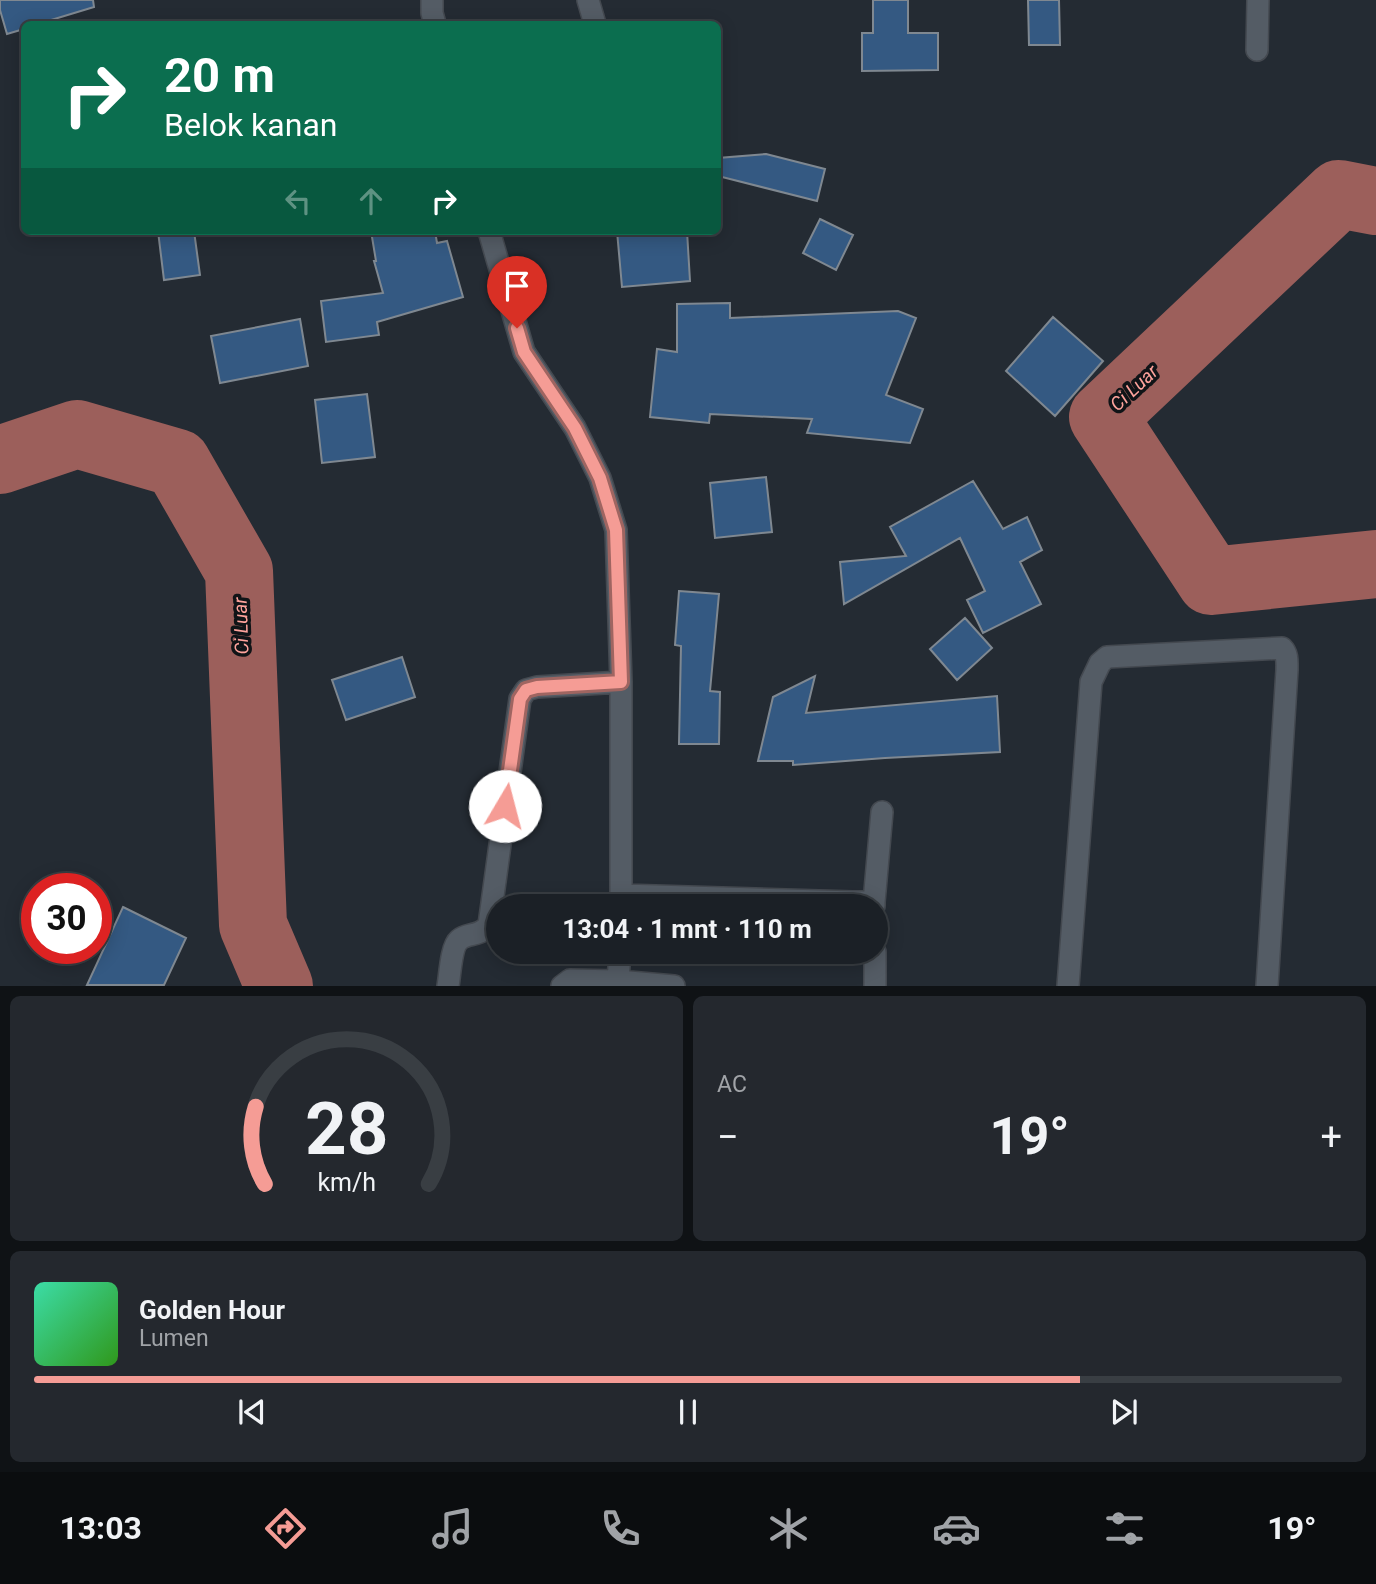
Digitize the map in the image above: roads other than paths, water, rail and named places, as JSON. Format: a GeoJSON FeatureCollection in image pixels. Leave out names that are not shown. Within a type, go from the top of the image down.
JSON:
{"type":"FeatureCollection","features":[{"type":"Feature","properties":{"kind":"street"},"geometry":{"type":"LineString","coordinates":[[432,0],[434,21]]}},
{"type":"Feature","properties":{"kind":"street"},"geometry":{"type":"LineString","coordinates":[[588,0],[594,21]]}},
{"type":"Feature","properties":{"kind":"street"},"geometry":{"type":"LineString","coordinates":[[1257,50],[1258,0]]}},
{"type":"Feature","properties":{"kind":"street"},"geometry":{"type":"LineString","coordinates":[[490,235],[524,352],[575,428],[600,478],[616,530],[621,682],[621,894]]}},
{"type":"Feature","properties":{"kind":"street"},"geometry":{"type":"LineString","coordinates":[[1068,985],[1091,682],[1100,663],[1107,657],[1282,648],[1286,652],[1287,670],[1267,985]]}},
{"type":"Feature","properties":{"kind":"street"},"geometry":{"type":"LineString","coordinates":[[448,985],[454,947],[459,940],[483,932],[489,925],[520,699],[526,690],[537,687],[621,682]]}},
{"type":"Feature","properties":{"kind":"street"},"geometry":{"type":"LineString","coordinates":[[875,894],[882,812]]}},
{"type":"Feature","properties":{"kind":"street"},"geometry":{"type":"LineString","coordinates":[[618,981],[619,964]]}},
{"type":"Feature","properties":{"kind":"street"},"geometry":{"type":"LineString","coordinates":[[875,964],[876,985]]}},
{"type":"Feature","properties":{"kind":"street"},"geometry":{"type":"LineString","coordinates":[[562,985],[570,980],[674,985]]}},
{"type":"Feature","properties":{"kind":"waterway","name":"Ci Luar"},"geometry":{"type":"LineString","coordinates":[[1376,201],[1339,194],[1103,417],[1211,581],[1376,564]]}},
{"type":"Feature","properties":{"kind":"waterway","name":"Ci Luar"},"geometry":{"type":"LineString","coordinates":[[0,460],[77,434],[177,463],[239,571],[253,925],[279,986]]}}]}
